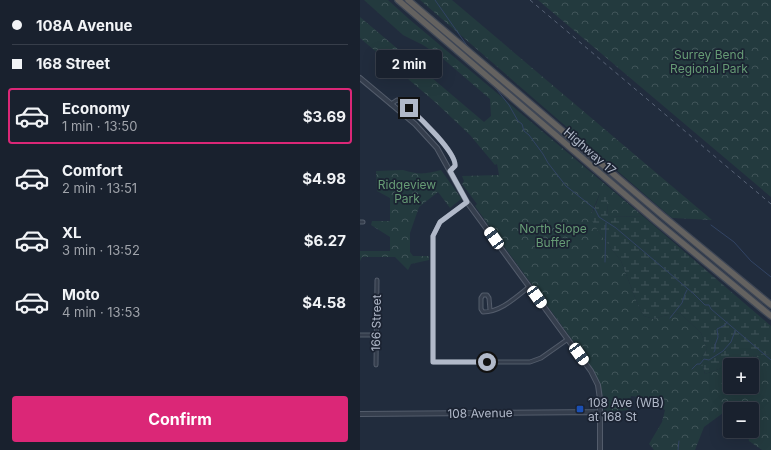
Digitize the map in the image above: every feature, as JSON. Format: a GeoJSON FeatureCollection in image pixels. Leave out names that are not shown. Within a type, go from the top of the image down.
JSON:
{"type":"FeatureCollection","features":[{"type":"Feature","properties":{"kind":"highway","name":"Highway 17"},"geometry":{"type":"LineString","coordinates":[[398,0],[656,222],[771,316]]}},
{"type":"Feature","properties":{"kind":"highway","name":"Highway 17"},"geometry":{"type":"LineString","coordinates":[[408,0],[663,216],[771,304]]}},
{"type":"Feature","properties":{"kind":"street"},"geometry":{"type":"LineString","coordinates":[[360,78],[415,124],[437,148],[467,202],[591,371],[598,385],[600,399],[600,450]]}},
{"type":"Feature","properties":{"kind":"street"},"geometry":{"type":"LineString","coordinates":[[391,104],[397,100],[401,101],[433,131],[455,160],[455,166],[450,171]]}},
{"type":"Feature","properties":{"kind":"street"},"geometry":{"type":"LineString","coordinates":[[467,202],[440,222],[433,236],[433,362],[530,362],[541,358],[568,339]]}},
{"type":"Feature","properties":{"kind":"street","name":"166 Street"},"geometry":{"type":"LineString","coordinates":[[376,365],[375,335],[377,280]]}},
{"type":"Feature","properties":{"kind":"street"},"geometry":{"type":"LineString","coordinates":[[490,310],[489,298],[487,295],[483,295],[481,298],[481,309],[483,312],[499,309],[529,286]]}},
{"type":"Feature","properties":{"kind":"street"},"geometry":{"type":"LineString","coordinates":[[360,335],[375,335]]}},
{"type":"Feature","properties":{"kind":"street","name":"108 Avenue"},"geometry":{"type":"LineString","coordinates":[[360,414],[600,412]]}},
{"type":"Feature","properties":{"kind":"green space","name":"North Slope Buffer"},"geometry":{"type":"Polygon","coordinates":[[[364,0],[388,0],[644,217],[608,216],[607,202],[600,193],[592,212],[598,231],[621,261],[638,305],[644,316],[654,319],[680,313],[701,333],[707,349],[701,359],[705,374],[723,367],[723,394],[759,394],[759,358],[749,358],[771,354],[771,450],[762,450],[749,441],[749,438],[759,438],[759,402],[723,402],[723,413],[704,427],[695,450],[654,450],[649,444],[662,422],[665,410],[652,399],[631,396],[628,410],[604,412],[601,388],[592,368],[583,354],[584,349],[578,344],[580,350],[579,349],[487,223],[475,206],[477,204],[462,184],[464,181],[462,176],[499,175],[497,164],[495,165],[470,135],[435,102],[360,38],[360,17],[484,122],[491,116],[490,99],[441,57],[423,45],[403,35],[364,0]]]}},
{"type":"Feature","properties":{"kind":"green space"},"geometry":{"type":"Polygon","coordinates":[[[420,0],[452,0],[712,220],[672,218],[420,0]]]}},
{"type":"Feature","properties":{"kind":"green space","name":"Surrey Bend Regional Park"},"geometry":{"type":"Polygon","coordinates":[[[538,0],[771,0],[771,197],[538,0]]]}},
{"type":"Feature","properties":{"kind":"green space","name":"Ridgeview Park"},"geometry":{"type":"Polygon","coordinates":[[[403,170],[413,173],[422,173],[441,170],[461,199],[450,208],[438,192],[419,207],[410,233],[410,252],[413,256],[429,256],[429,260],[411,264],[408,270],[395,257],[362,257],[360,261],[360,251],[390,251],[390,237],[371,225],[372,221],[390,221],[390,198],[377,191],[376,171],[403,170]]]}},
{"type":"Feature","properties":{"kind":"green space"},"geometry":{"type":"Polygon","coordinates":[[[600,193],[607,193],[609,197],[607,202],[608,216],[644,217],[771,326],[771,354],[749,358],[723,358],[723,367],[705,374],[701,359],[707,349],[701,333],[680,313],[654,319],[644,316],[638,305],[621,261],[598,231],[590,217],[600,193]]]}},
{"type":"Feature","properties":{"kind":"waterway"},"geometry":{"type":"LineString","coordinates":[[435,0],[468,47]]}},
{"type":"Feature","properties":{"kind":"waterway"},"geometry":{"type":"LineString","coordinates":[[478,63],[482,69]]}},
{"type":"Feature","properties":{"kind":"waterway"},"geometry":{"type":"LineString","coordinates":[[494,86],[509,105],[518,121],[522,124],[524,131],[529,135],[566,186],[595,209],[599,217],[616,228],[705,305],[709,305],[711,309],[771,360]]}},
{"type":"Feature","properties":{"kind":"waterway"},"geometry":{"type":"LineString","coordinates":[[605,262],[606,223]]}},
{"type":"Feature","properties":{"kind":"waterway"},"geometry":{"type":"LineString","coordinates":[[711,225],[734,242],[751,261],[771,277]]}},
{"type":"Feature","properties":{"kind":"waterway"},"geometry":{"type":"LineString","coordinates":[[670,318],[682,303],[687,290]]}},
{"type":"Feature","properties":{"kind":"waterway"},"geometry":{"type":"LineString","coordinates":[[714,352],[718,337],[717,329],[725,325],[727,322]]}},
{"type":"Feature","properties":{"kind":"waterway"},"geometry":{"type":"LineString","coordinates":[[692,369],[697,364],[700,364],[704,359],[709,360],[723,351],[731,342],[735,331]]}},
{"type":"Feature","properties":{"kind":"waterway"},"geometry":{"type":"LineString","coordinates":[[678,450],[679,441]]}},
{"type":"Feature","properties":{"kind":"railway"},"geometry":{"type":"LineString","coordinates":[[530,0],[771,204]]}},
{"type":"Feature","properties":{"kind":"place","name":"108 Ave (WB) at 168 St"},"geometry":{"type":"Point","coordinates":[580,409]}},
{"type":"Feature","properties":{"kind":"route"},"geometry":{"type":"LineString","coordinates":[[409,108],[433,131],[455,160],[456,164],[450,171],[467,202],[440,222],[433,236],[433,362],[487,362]]}}]}
